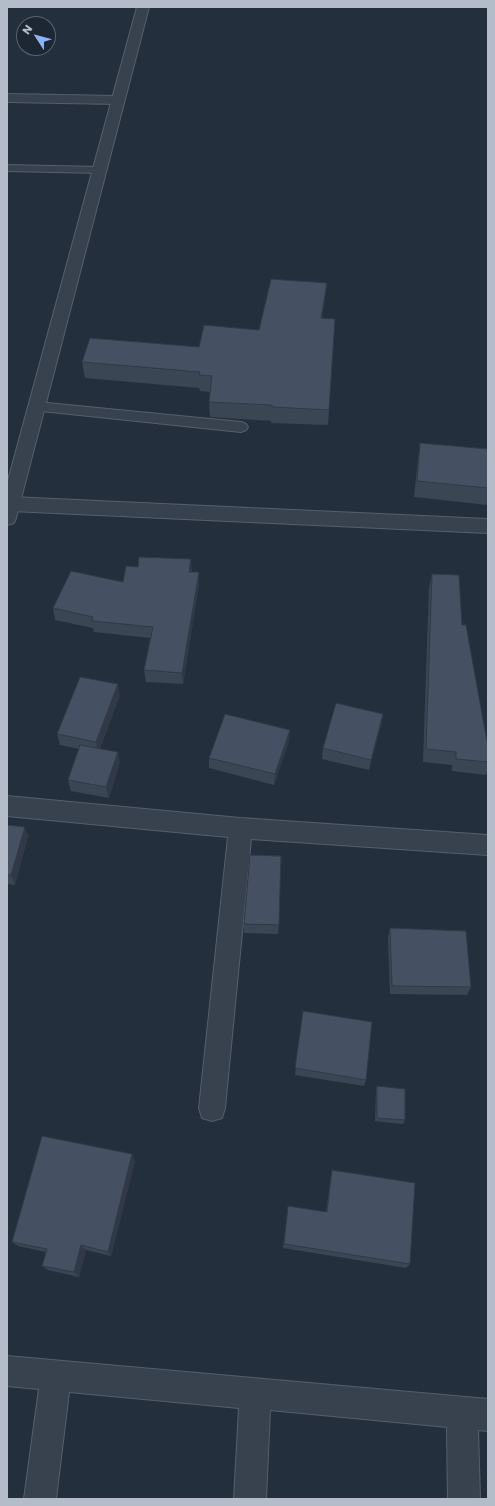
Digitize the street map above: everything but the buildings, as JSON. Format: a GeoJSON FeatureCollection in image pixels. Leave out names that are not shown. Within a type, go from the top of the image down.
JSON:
{"type":"FeatureCollection","features":[{"type":"Feature","properties":{"kind":"street"},"geometry":{"type":"LineString","coordinates":[[143,7],[9,511],[488,526]]}},
{"type":"Feature","properties":{"kind":"street"},"geometry":{"type":"LineString","coordinates":[[7,98],[118,100]]}},
{"type":"Feature","properties":{"kind":"street"},"geometry":{"type":"LineString","coordinates":[[7,806],[240,828],[488,845]]}},
{"type":"Feature","properties":{"kind":"street"},"geometry":{"type":"LineString","coordinates":[[212,1108],[240,828]]}},
{"type":"Feature","properties":{"kind":"street"},"geometry":{"type":"LineString","coordinates":[[7,1371],[475,1413],[464,1499]]}},
{"type":"Feature","properties":{"kind":"street"},"geometry":{"type":"LineString","coordinates":[[40,1499],[56,1376]]}},
{"type":"Feature","properties":{"kind":"street"},"geometry":{"type":"LineString","coordinates":[[250,1499],[255,1394]]}},
{"type":"Feature","properties":{"kind":"lane"},"geometry":{"type":"LineString","coordinates":[[7,168],[100,170]]}},
{"type":"Feature","properties":{"kind":"lane"},"geometry":{"type":"LineString","coordinates":[[37,407],[240,428]]}}]}
